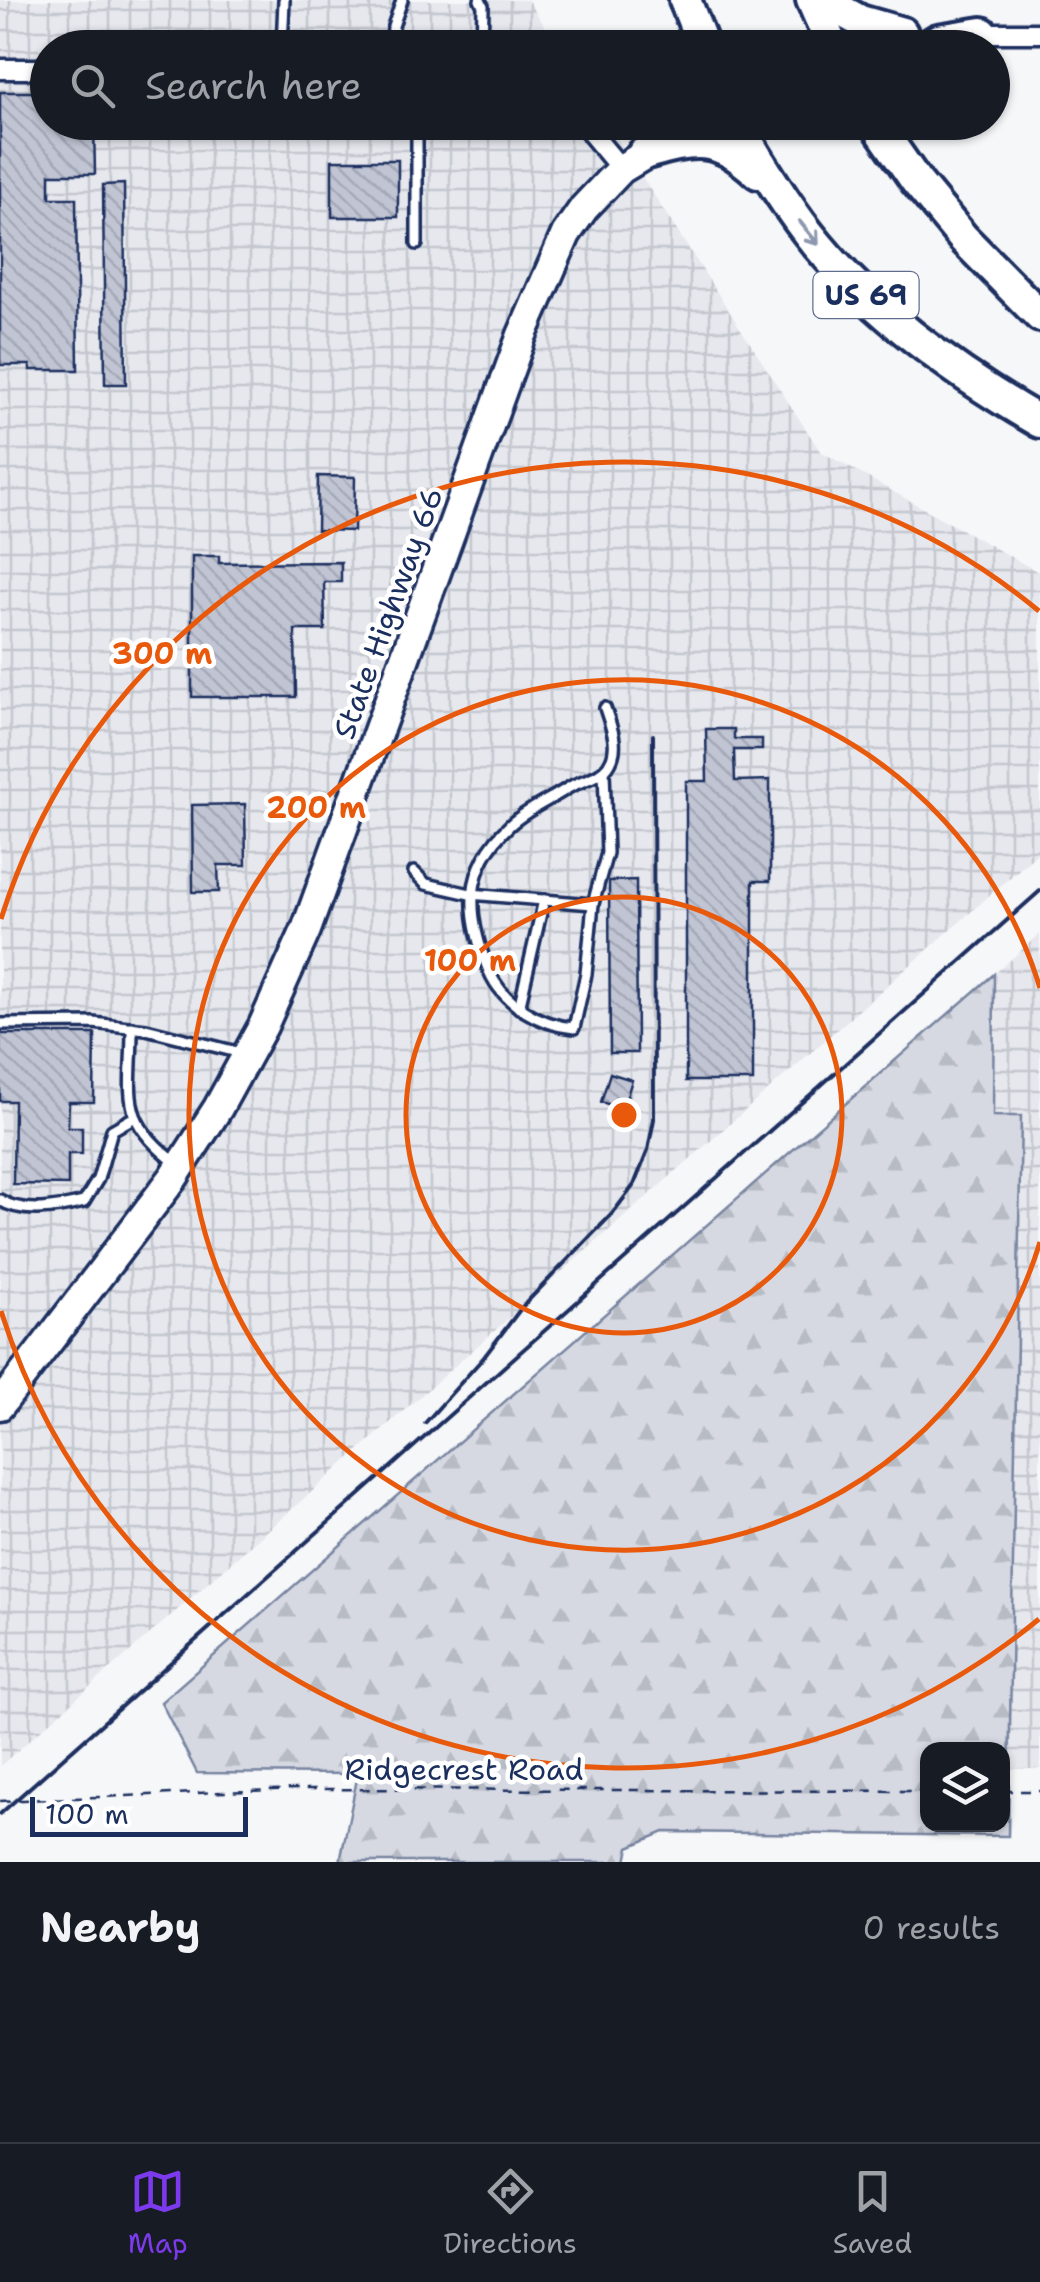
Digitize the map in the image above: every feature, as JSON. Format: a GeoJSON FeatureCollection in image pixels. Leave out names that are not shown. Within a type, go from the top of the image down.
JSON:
{"type":"FeatureCollection","features":[{"type":"Feature","properties":{"kind":"highway"},"geometry":{"type":"LineString","coordinates":[[684,0],[688,30]]}},
{"type":"Feature","properties":{"kind":"highway"},"geometry":{"type":"LineString","coordinates":[[684,0],[696,30]]}},
{"type":"Feature","properties":{"kind":"highway"},"geometry":{"type":"LineString","coordinates":[[812,0],[824,30]]}},
{"type":"Feature","properties":{"kind":"highway"},"geometry":{"type":"LineString","coordinates":[[822,0],[886,30]]}},
{"type":"Feature","properties":{"kind":"highway","name":"US 69"},"geometry":{"type":"LineString","coordinates":[[747,140],[808,234],[867,296],[936,354],[1040,422]]}},
{"type":"Feature","properties":{"kind":"highway"},"geometry":{"type":"LineString","coordinates":[[887,140],[962,238],[1040,316]]}},
{"type":"Feature","properties":{"kind":"highway"},"geometry":{"type":"LineString","coordinates":[[904,140],[1040,316]]}},
{"type":"Feature","properties":{"kind":"highway"},"geometry":{"type":"LineString","coordinates":[[648,148],[684,143],[721,144],[779,191]]}},
{"type":"Feature","properties":{"kind":"main road","name":"State Highway 66"},"geometry":{"type":"LineString","coordinates":[[0,1405],[181,1167],[248,1055],[313,912],[536,296],[575,221],[648,148]]}},
{"type":"Feature","properties":{"kind":"street"},"geometry":{"type":"LineString","coordinates":[[1010,33],[1040,33]]}},
{"type":"Feature","properties":{"kind":"street"},"geometry":{"type":"LineString","coordinates":[[0,68],[30,69]]}},
{"type":"Feature","properties":{"kind":"lane"},"geometry":{"type":"LineString","coordinates":[[283,30],[284,0]]}},
{"type":"Feature","properties":{"kind":"lane"},"geometry":{"type":"LineString","coordinates":[[393,30],[402,0]]}},
{"type":"Feature","properties":{"kind":"lane"},"geometry":{"type":"LineString","coordinates":[[480,0],[482,30]]}},
{"type":"Feature","properties":{"kind":"lane"},"geometry":{"type":"LineString","coordinates":[[417,140],[417,244]]}},
{"type":"Feature","properties":{"kind":"lane"},"geometry":{"type":"LineString","coordinates":[[604,708],[615,740],[612,760],[604,772],[574,784],[511,825],[478,866],[470,894],[480,949],[492,979],[519,1008],[551,1026],[574,1028],[586,974],[593,904],[607,853],[604,772]]}},
{"type":"Feature","properties":{"kind":"lane"},"geometry":{"type":"LineString","coordinates":[[414,872],[426,884],[470,894],[593,904]]}},
{"type":"Feature","properties":{"kind":"lane"},"geometry":{"type":"LineString","coordinates":[[519,1008],[544,900]]}},
{"type":"Feature","properties":{"kind":"lane"},"geometry":{"type":"LineString","coordinates":[[0,1024],[93,1023],[197,1040],[248,1055]]}},
{"type":"Feature","properties":{"kind":"lane"},"geometry":{"type":"LineString","coordinates":[[132,1028],[133,1118],[150,1144],[181,1167]]}},
{"type":"Feature","properties":{"kind":"lane"},"geometry":{"type":"LineString","coordinates":[[0,1200],[24,1208],[84,1202],[98,1179],[112,1130],[133,1118]]}},
{"type":"Feature","properties":{"kind":"path","name":"Ridgecrest Road"},"geometry":{"type":"LineString","coordinates":[[0,1800],[297,1789],[920,1791]]}},
{"type":"Feature","properties":{"kind":"path"},"geometry":{"type":"LineString","coordinates":[[1010,1791],[1040,1791]]}},
{"type":"Feature","properties":{"kind":"shaded area"},"geometry":{"type":"Polygon","coordinates":[[[0,0],[528,0],[547,30],[30,30],[30,140],[618,140],[820,451],[1040,573],[1040,851],[0,1766],[0,0]]]}},
{"type":"Feature","properties":{"kind":"shaded area"},"geometry":{"type":"Polygon","coordinates":[[[1040,934],[1040,1769],[1010,1769],[1021,1117],[993,1116],[994,974],[1040,934]]]}},
{"type":"Feature","properties":{"kind":"green space"},"geometry":{"type":"Polygon","coordinates":[[[994,974],[993,1116],[1021,1116],[1010,1742],[920,1742],[920,1832],[1008,1832],[1008,1836],[664,1832],[629,1847],[626,1862],[340,1862],[358,1774],[197,1773],[161,1702],[994,974]]]}},
{"type":"Feature","properties":{"kind":"building"},"geometry":{"type":"Polygon","coordinates":[[[0,92],[30,92],[30,140],[94,140],[95,174],[50,174],[50,198],[76,198],[78,370],[30,370],[30,365],[0,365],[0,92]]]}},
{"type":"Feature","properties":{"kind":"building"},"geometry":{"type":"Polygon","coordinates":[[[332,160],[398,160],[398,217],[332,217],[332,160]]]}},
{"type":"Feature","properties":{"kind":"building"},"geometry":{"type":"Polygon","coordinates":[[[124,184],[126,384],[105,384],[103,185],[124,184]]]}},
{"type":"Feature","properties":{"kind":"building"},"geometry":{"type":"Polygon","coordinates":[[[318,476],[355,477],[354,531],[317,530],[318,476]]]}},
{"type":"Feature","properties":{"kind":"building"},"geometry":{"type":"Polygon","coordinates":[[[192,556],[219,556],[219,563],[341,562],[341,582],[324,582],[325,630],[295,630],[296,697],[192,697],[192,556]]]}},
{"type":"Feature","properties":{"kind":"building"},"geometry":{"type":"Polygon","coordinates":[[[706,729],[734,729],[734,739],[762,739],[762,750],[734,750],[735,781],[770,780],[770,881],[753,881],[753,1081],[686,1081],[686,781],[707,781],[706,729]]]}},
{"type":"Feature","properties":{"kind":"building"},"geometry":{"type":"Polygon","coordinates":[[[245,804],[246,865],[218,865],[219,892],[193,892],[192,805],[245,804]]]}},
{"type":"Feature","properties":{"kind":"building"},"geometry":{"type":"Polygon","coordinates":[[[636,880],[637,1053],[610,1053],[609,881],[636,880]]]}},
{"type":"Feature","properties":{"kind":"building"},"geometry":{"type":"Polygon","coordinates":[[[0,1034],[95,1034],[94,1102],[69,1102],[68,1127],[82,1127],[82,1154],[68,1154],[68,1185],[13,1184],[14,1101],[0,1101],[0,1034]]]}},
{"type":"Feature","properties":{"kind":"building"},"geometry":{"type":"Polygon","coordinates":[[[610,1073],[632,1080],[623,1109],[601,1102],[610,1073]]]}},
{"type":"Feature","properties":{"kind":"railway"},"geometry":{"type":"LineString","coordinates":[[425,1423],[522,1307],[612,1214],[634,1185],[648,1150],[654,1119],[653,735]]}},
{"type":"Feature","properties":{"kind":"railway"},"geometry":{"type":"LineString","coordinates":[[0,1814],[1040,891]]}}]}
